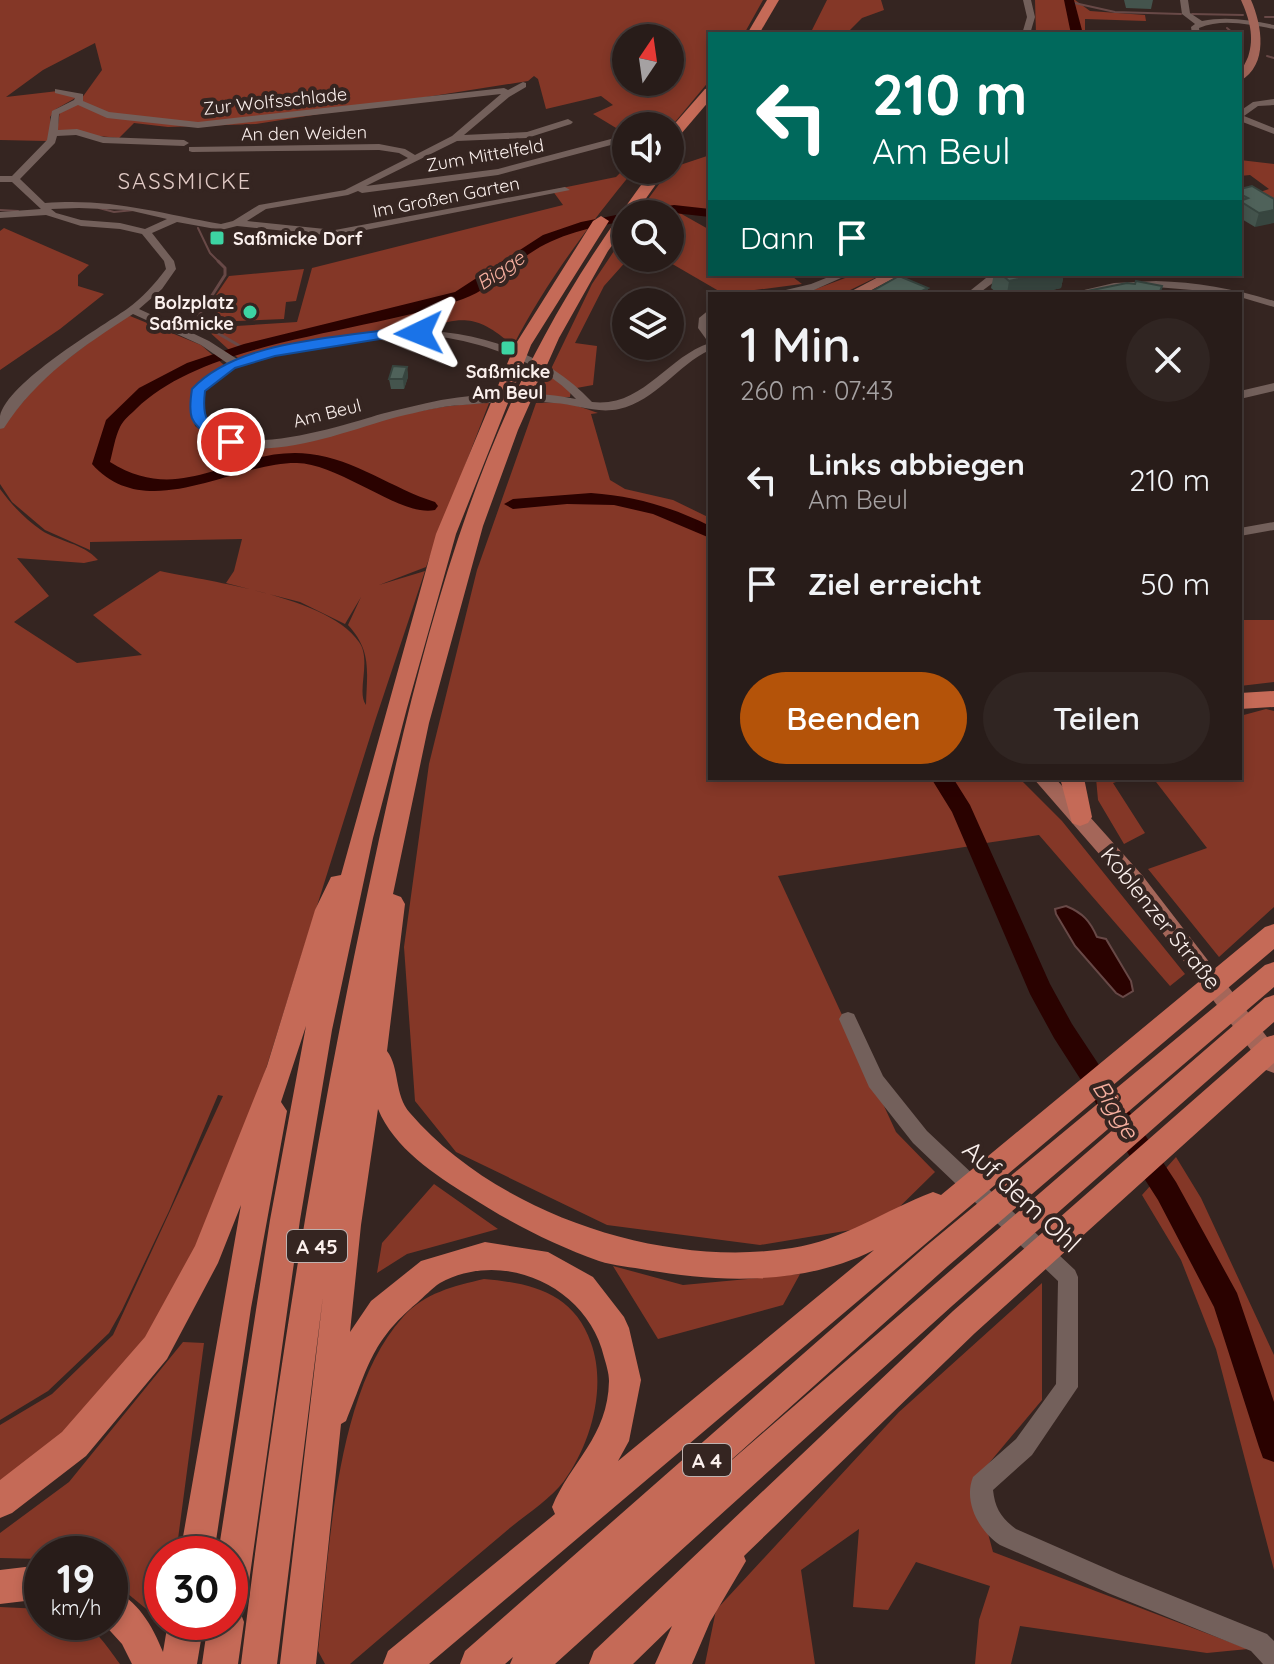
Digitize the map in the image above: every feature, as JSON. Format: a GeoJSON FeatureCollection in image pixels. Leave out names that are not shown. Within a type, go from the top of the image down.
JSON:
{"type":"FeatureCollection","features":[{"type":"Feature","properties":{"kind":"highway"},"geometry":{"type":"LineString","coordinates":[[754,32],[773,0]]}},
{"type":"Feature","properties":{"kind":"highway"},"geometry":{"type":"LineString","coordinates":[[769,32],[787,0]]}},
{"type":"Feature","properties":{"kind":"highway"},"geometry":{"type":"LineString","coordinates":[[684,128],[702,114]]}},
{"type":"Feature","properties":{"kind":"highway"},"geometry":{"type":"LineString","coordinates":[[684,138],[702,114]]}},
{"type":"Feature","properties":{"kind":"highway","name":"A 45"},"geometry":{"type":"LineString","coordinates":[[259,1664],[284,1448],[351,1031],[393,832],[446,534],[523,345],[579,253],[631,184]]}},
{"type":"Feature","properties":{"kind":"highway","name":"A 45"},"geometry":{"type":"LineString","coordinates":[[238,1536],[285,1220],[319,1030],[361,838],[433,616],[547,345],[599,253],[648,184]]}},
{"type":"Feature","properties":{"kind":"highway"},"geometry":{"type":"LineString","coordinates":[[1242,695],[1274,691]]}},
{"type":"Feature","properties":{"kind":"highway"},"geometry":{"type":"LineString","coordinates":[[1242,701],[1274,699]]}},
{"type":"Feature","properties":{"kind":"highway"},"geometry":{"type":"LineString","coordinates":[[1072,780],[1080,817]]}},
{"type":"Feature","properties":{"kind":"highway"},"geometry":{"type":"LineString","coordinates":[[298,1664],[346,1225],[377,1030],[393,896],[393,832]]}},
{"type":"Feature","properties":{"kind":"highway"},"geometry":{"type":"LineString","coordinates":[[0,1501],[74,1444],[156,1348],[207,1253],[281,1066],[328,910],[361,838]]}},
{"type":"Feature","properties":{"kind":"highway"},"geometry":{"type":"LineString","coordinates":[[401,1664],[522,1560],[918,1237],[974,1183],[1259,971],[1271,938]]}},
{"type":"Feature","properties":{"kind":"highway","name":"A 4"},"geometry":{"type":"LineString","coordinates":[[478,1664],[918,1237],[1259,971]]}},
{"type":"Feature","properties":{"kind":"highway","name":"A 4"},"geometry":{"type":"LineString","coordinates":[[528,1664],[941,1296],[1272,1008]]}},
{"type":"Feature","properties":{"kind":"highway"},"geometry":{"type":"LineString","coordinates":[[377,1030],[381,1081],[396,1118],[442,1164],[516,1210],[603,1248],[734,1265],[792,1262],[854,1245],[918,1237]]}},
{"type":"Feature","properties":{"kind":"highway"},"geometry":{"type":"LineString","coordinates":[[607,1664],[964,1322],[1274,1046]]}},
{"type":"Feature","properties":{"kind":"highway"},"geometry":{"type":"LineString","coordinates":[[200,1536],[236,1308],[281,1066]]}},
{"type":"Feature","properties":{"kind":"highway"},"geometry":{"type":"LineString","coordinates":[[317,1473],[348,1371],[363,1338],[382,1311],[407,1288],[447,1266],[489,1256],[514,1258],[562,1273],[581,1285],[608,1317],[624,1355],[626,1392],[616,1436],[604,1461],[585,1489],[522,1560]]}},
{"type":"Feature","properties":{"kind":"highway"},"geometry":{"type":"LineString","coordinates":[[673,1664],[698,1610],[752,1525]]}},
{"type":"Feature","properties":{"kind":"highway"},"geometry":{"type":"LineString","coordinates":[[0,1587],[24,1584]]}},
{"type":"Feature","properties":{"kind":"highway"},"geometry":{"type":"LineString","coordinates":[[128,1622],[150,1664]]}},
{"type":"Feature","properties":{"kind":"highway"},"geometry":{"type":"LineString","coordinates":[[179,1664],[183,1640]]}},
{"type":"Feature","properties":{"kind":"highway"},"geometry":{"type":"LineString","coordinates":[[220,1664],[223,1640]]}},
{"type":"Feature","properties":{"kind":"main road"},"geometry":{"type":"LineString","coordinates":[[1242,75],[1255,55],[1256,26],[1246,0]]}},
{"type":"Feature","properties":{"kind":"main road"},"geometry":{"type":"LineString","coordinates":[[857,292],[891,276]]}},
{"type":"Feature","properties":{"kind":"main road","name":"Koblenzer Straße"},"geometry":{"type":"LineString","coordinates":[[1045,780],[1080,817],[1180,939],[1274,1063]]}},
{"type":"Feature","properties":{"kind":"street"},"geometry":{"type":"LineString","coordinates":[[1027,0],[1031,17],[1027,32]]}},
{"type":"Feature","properties":{"kind":"street"},"geometry":{"type":"LineString","coordinates":[[1184,0],[1186,14],[1200,24]]}},
{"type":"Feature","properties":{"kind":"street"},"geometry":{"type":"LineString","coordinates":[[1196,32],[1195,27],[1200,24],[1229,22],[1274,30]]}},
{"type":"Feature","properties":{"kind":"street"},"geometry":{"type":"LineString","coordinates":[[1214,23],[1274,30]]}},
{"type":"Feature","properties":{"kind":"street"},"geometry":{"type":"LineString","coordinates":[[237,223],[263,207],[348,192],[455,138],[506,95],[523,85]]}},
{"type":"Feature","properties":{"kind":"street","name":"Zur Wolfsschlade"},"geometry":{"type":"LineString","coordinates":[[58,91],[80,96],[78,102],[107,115],[198,125],[438,100],[487,91],[504,91],[506,95]]}},
{"type":"Feature","properties":{"kind":"street"},"geometry":{"type":"LineString","coordinates":[[0,179],[15,179],[42,153],[55,133],[55,113],[78,102]]}},
{"type":"Feature","properties":{"kind":"street"},"geometry":{"type":"LineString","coordinates":[[1242,114],[1256,104],[1274,102]]}},
{"type":"Feature","properties":{"kind":"street"},"geometry":{"type":"LineString","coordinates":[[1242,117],[1274,131]]}},
{"type":"Feature","properties":{"kind":"street"},"geometry":{"type":"LineString","coordinates":[[558,136],[568,122]]}},
{"type":"Feature","properties":{"kind":"street","name":"An den Weiden"},"geometry":{"type":"LineString","coordinates":[[55,133],[77,132],[103,140],[188,146],[391,148],[414,158]]}},
{"type":"Feature","properties":{"kind":"street"},"geometry":{"type":"LineString","coordinates":[[455,138],[558,136],[578,152]]}},
{"type":"Feature","properties":{"kind":"street","name":"Zum Mittelfeld"},"geometry":{"type":"LineString","coordinates":[[348,192],[498,172],[612,142]]}},
{"type":"Feature","properties":{"kind":"street"},"geometry":{"type":"LineString","coordinates":[[15,179],[46,209],[81,223],[146,232],[176,219]]}},
{"type":"Feature","properties":{"kind":"street","name":"Im Großen Garten"},"geometry":{"type":"LineString","coordinates":[[0,215],[84,204],[141,208],[176,219],[221,227],[237,223],[335,233],[565,190]]}},
{"type":"Feature","properties":{"kind":"street"},"geometry":{"type":"LineString","coordinates":[[0,409],[158,287],[171,269],[169,261],[146,232]]}},
{"type":"Feature","properties":{"kind":"street"},"geometry":{"type":"LineString","coordinates":[[785,292],[814,287],[840,276]]}},
{"type":"Feature","properties":{"kind":"street"},"geometry":{"type":"LineString","coordinates":[[974,292],[990,280],[1003,276]]}},
{"type":"Feature","properties":{"kind":"street"},"geometry":{"type":"LineString","coordinates":[[1084,292],[1139,283],[1229,292]]}},
{"type":"Feature","properties":{"kind":"street"},"geometry":{"type":"LineString","coordinates":[[1242,295],[1274,304]]}},
{"type":"Feature","properties":{"kind":"street"},"geometry":{"type":"LineString","coordinates":[[132,310],[205,343],[231,361]]}},
{"type":"Feature","properties":{"kind":"street"},"geometry":{"type":"LineString","coordinates":[[708,314],[704,328],[708,334]]}},
{"type":"Feature","properties":{"kind":"street"},"geometry":{"type":"LineString","coordinates":[[172,328],[219,327]]}},
{"type":"Feature","properties":{"kind":"street","name":"Am Beul"},"geometry":{"type":"LineString","coordinates":[[392,333],[446,334],[501,348],[569,384],[591,407],[557,399],[462,401],[263,445],[240,445],[215,435],[202,425],[196,410],[199,389],[231,361],[392,333]]}},
{"type":"Feature","properties":{"kind":"street"},"geometry":{"type":"LineString","coordinates":[[591,407],[612,407],[632,401],[646,393],[686,358],[708,347]]}},
{"type":"Feature","properties":{"kind":"street"},"geometry":{"type":"LineString","coordinates":[[0,425],[9,407],[41,377]]}},
{"type":"Feature","properties":{"kind":"street"},"geometry":{"type":"LineString","coordinates":[[1242,395],[1274,387]]}},
{"type":"Feature","properties":{"kind":"street"},"geometry":{"type":"LineString","coordinates":[[1242,532],[1274,526]]}},
{"type":"Feature","properties":{"kind":"street","name":"Auf dem Ohl"},"geometry":{"type":"LineString","coordinates":[[848,1019],[876,1081],[920,1137],[1068,1277],[1067,1387],[1024,1447],[981,1485],[981,1502],[990,1521],[1008,1537],[1116,1585],[1259,1642],[1274,1658]]}},
{"type":"Feature","properties":{"kind":"shaded area"},"geometry":{"type":"Polygon","coordinates":[[[0,0],[763,0],[745,32],[708,32],[708,82],[683,112],[612,112],[612,126],[593,114],[613,105],[601,96],[546,109],[538,79],[534,76],[528,81],[256,124],[168,127],[134,123],[119,138],[57,132],[60,110],[79,102],[102,70],[95,43],[43,70],[6,97],[58,91],[79,96],[56,109],[50,117],[52,133],[47,141],[0,140],[0,0]]]}},
{"type":"Feature","properties":{"kind":"shaded area"},"geometry":{"type":"Polygon","coordinates":[[[827,0],[881,0],[884,10],[862,18],[848,32],[811,32],[827,0]]]}},
{"type":"Feature","properties":{"kind":"shaded area"},"geometry":{"type":"Polygon","coordinates":[[[1035,0],[1075,0],[1090,11],[1145,15],[1146,21],[1085,19],[1085,32],[1036,32],[1035,0]]]}},
{"type":"Feature","properties":{"kind":"shaded area"},"geometry":{"type":"Polygon","coordinates":[[[708,156],[708,210],[684,208],[684,200],[647,200],[659,184],[684,184],[684,164],[708,156]]]}},
{"type":"Feature","properties":{"kind":"shaded area"},"geometry":{"type":"Polygon","coordinates":[[[1242,160],[1274,164],[1274,206],[1257,193],[1269,189],[1250,175],[1242,176],[1242,160]]]}},
{"type":"Feature","properties":{"kind":"shaded area"},"geometry":{"type":"Polygon","coordinates":[[[612,178],[612,184],[623,184],[569,255],[513,346],[495,332],[467,320],[271,350],[239,359],[205,328],[297,322],[312,268],[563,205],[552,190],[612,178]]]}},
{"type":"Feature","properties":{"kind":"shaded area"},"geometry":{"type":"Polygon","coordinates":[[[684,215],[708,229],[708,276],[792,276],[802,284],[721,292],[684,271],[684,215]]]}},
{"type":"Feature","properties":{"kind":"shaded area"},"geometry":{"type":"Polygon","coordinates":[[[4,228],[89,265],[78,275],[78,286],[104,294],[0,370],[0,231],[4,228]]]}},
{"type":"Feature","properties":{"kind":"shaded area"},"geometry":{"type":"Polygon","coordinates":[[[612,254],[612,272],[616,272],[604,286],[575,343],[597,346],[593,385],[571,389],[570,397],[537,398],[592,284],[612,254]]]}},
{"type":"Feature","properties":{"kind":"shaded area"},"geometry":{"type":"Polygon","coordinates":[[[304,269],[296,301],[286,302],[284,319],[213,322],[216,305],[210,304],[229,276],[304,269]]]}},
{"type":"Feature","properties":{"kind":"shaded area"},"geometry":{"type":"Polygon","coordinates":[[[851,276],[879,276],[846,292],[808,292],[851,276]]]}},
{"type":"Feature","properties":{"kind":"shaded area"},"geometry":{"type":"Polygon","coordinates":[[[130,316],[201,345],[224,365],[194,389],[191,410],[195,426],[214,439],[236,447],[268,448],[424,410],[489,403],[426,567],[379,585],[425,571],[253,1110],[202,1250],[120,1387],[0,1489],[0,1425],[52,1394],[113,1335],[223,1096],[218,1095],[169,1211],[109,1333],[48,1391],[0,1420],[0,489],[29,521],[41,530],[85,550],[98,560],[84,563],[17,558],[49,596],[14,622],[77,663],[142,655],[93,615],[160,571],[237,586],[226,583],[234,571],[242,539],[90,542],[90,550],[45,530],[12,502],[0,484],[0,429],[43,378],[121,318],[130,316]],[[242,587],[296,603],[344,626],[363,649],[363,699],[366,705],[365,653],[361,644],[356,635],[348,625],[361,597],[345,624],[300,602],[242,587]]]}},
{"type":"Feature","properties":{"kind":"shaded area"},"geometry":{"type":"Polygon","coordinates":[[[566,402],[598,413],[591,414],[610,480],[625,489],[673,500],[708,517],[708,780],[1021,780],[1062,821],[1185,974],[1170,986],[1039,835],[986,843],[949,784],[940,788],[957,813],[971,846],[778,876],[896,1132],[935,1172],[881,1225],[760,1245],[607,1225],[456,1152],[415,1101],[404,947],[429,764],[477,570],[536,403],[566,402]]]}},
{"type":"Feature","properties":{"kind":"shaded area"},"geometry":{"type":"Polygon","coordinates":[[[1242,620],[1274,620],[1274,682],[1242,686],[1242,620]]]}},
{"type":"Feature","properties":{"kind":"shaded area"},"geometry":{"type":"Polygon","coordinates":[[[1266,709],[1274,711],[1274,907],[1219,957],[1148,869],[1207,848],[1155,780],[1242,780],[1242,715],[1266,709]]]}},
{"type":"Feature","properties":{"kind":"shaded area"},"geometry":{"type":"Polygon","coordinates":[[[1096,780],[1122,780],[1113,783],[1145,833],[1124,844],[1098,800],[1096,780]]]}},
{"type":"Feature","properties":{"kind":"shaded area"},"geometry":{"type":"Polygon","coordinates":[[[1066,906],[1085,918],[1097,937],[1106,939],[1131,981],[1133,991],[1123,997],[1116,993],[1075,946],[1056,914],[1055,909],[1066,906]]]}},
{"type":"Feature","properties":{"kind":"shaded area"},"geometry":{"type":"Polygon","coordinates":[[[1176,1157],[1201,1198],[1274,1355],[1274,1570],[1216,1349],[1181,1260],[1142,1195],[1176,1157]]]}},
{"type":"Feature","properties":{"kind":"shaded area"},"geometry":{"type":"Polygon","coordinates":[[[434,1184],[498,1229],[407,1254],[377,1273],[382,1243],[434,1184]]]}},
{"type":"Feature","properties":{"kind":"shaded area"},"geometry":{"type":"Polygon","coordinates":[[[613,1266],[683,1285],[800,1274],[783,1305],[658,1339],[613,1266]]]}},
{"type":"Feature","properties":{"kind":"shaded area"},"geometry":{"type":"Polygon","coordinates":[[[484,1279],[518,1284],[549,1294],[574,1312],[583,1326],[596,1360],[597,1396],[582,1450],[564,1481],[551,1495],[350,1664],[325,1664],[318,1651],[332,1522],[349,1430],[362,1387],[380,1349],[411,1309],[440,1292],[484,1279]]]}},
{"type":"Feature","properties":{"kind":"shaded area"},"geometry":{"type":"Polygon","coordinates":[[[1042,1283],[1042,1400],[974,1481],[993,1552],[1248,1649],[1207,1653],[1020,1626],[1011,1664],[975,1664],[979,1620],[990,1586],[916,1562],[888,1610],[853,1607],[859,1529],[801,1570],[815,1664],[705,1664],[716,1610],[899,1412],[1042,1283]]]}},
{"type":"Feature","properties":{"kind":"shaded area"},"geometry":{"type":"Polygon","coordinates":[[[183,1342],[204,1343],[178,1536],[144,1536],[144,1607],[128,1594],[128,1536],[24,1536],[24,1559],[0,1558],[0,1533],[69,1482],[183,1342]]]}},
{"type":"Feature","properties":{"kind":"shaded area"},"geometry":{"type":"Polygon","coordinates":[[[0,1607],[24,1608],[24,1640],[102,1640],[120,1664],[0,1664],[0,1607]]]}},
{"type":"Feature","properties":{"kind":"building"},"geometry":{"type":"Polygon","coordinates":[[[1252,186],[1274,199],[1274,210],[1259,213],[1242,202],[1248,198],[1242,195],[1242,188],[1252,186]]]}},
{"type":"Feature","properties":{"kind":"building"},"geometry":{"type":"Polygon","coordinates":[[[899,276],[928,288],[920,292],[871,292],[899,276]]]}},
{"type":"Feature","properties":{"kind":"building"},"geometry":{"type":"Polygon","coordinates":[[[1003,276],[1033,276],[1009,281],[1003,276]]]}},
{"type":"Feature","properties":{"kind":"building"},"geometry":{"type":"Polygon","coordinates":[[[1136,281],[1162,286],[1160,292],[1082,292],[1127,283],[1135,284],[1136,281]]]}},
{"type":"Feature","properties":{"kind":"building"},"geometry":{"type":"Polygon","coordinates":[[[393,366],[407,367],[403,379],[389,379],[393,366]]]}},
{"type":"Feature","properties":{"kind":"waterway","name":"Bigge"},"geometry":{"type":"LineString","coordinates":[[1069,0],[1077,32]]}},
{"type":"Feature","properties":{"kind":"waterway"},"geometry":{"type":"LineString","coordinates":[[1070,2],[1115,12],[1181,14]]}},
{"type":"Feature","properties":{"kind":"waterway"},"geometry":{"type":"LineString","coordinates":[[1192,14],[1243,15]]}},
{"type":"Feature","properties":{"kind":"waterway"},"geometry":{"type":"LineString","coordinates":[[1265,17],[1274,17]]}},
{"type":"Feature","properties":{"kind":"waterway"},"geometry":{"type":"LineString","coordinates":[[1227,28],[1232,32]]}},
{"type":"Feature","properties":{"kind":"waterway"},"geometry":{"type":"LineString","coordinates":[[1267,56],[1274,58]]}},
{"type":"Feature","properties":{"kind":"waterway"},"geometry":{"type":"LineString","coordinates":[[99,208],[114,212],[134,210]]}},
{"type":"Feature","properties":{"kind":"waterway"},"geometry":{"type":"LineString","coordinates":[[0,210],[18,211]]}},
{"type":"Feature","properties":{"kind":"waterway","name":"Bigge"},"geometry":{"type":"LineString","coordinates":[[684,210],[708,213]]}},
{"type":"Feature","properties":{"kind":"waterway","name":"Bigge"},"geometry":{"type":"LineString","coordinates":[[429,506],[395,494],[348,470],[314,460],[270,460],[173,485],[149,485],[125,479],[101,464],[112,424],[145,392],[192,367],[249,347],[460,295],[548,238],[612,220]]}},
{"type":"Feature","properties":{"kind":"waterway"},"geometry":{"type":"LineString","coordinates":[[198,228],[210,253],[225,268],[225,275],[195,322],[200,324]]}},
{"type":"Feature","properties":{"kind":"waterway"},"geometry":{"type":"LineString","coordinates":[[214,331],[245,349]]}},
{"type":"Feature","properties":{"kind":"waterway","name":"Bigge"},"geometry":{"type":"LineString","coordinates":[[513,504],[591,498],[614,500],[660,510],[708,532]]}},
{"type":"Feature","properties":{"kind":"waterway","name":"Bigge"},"geometry":{"type":"LineString","coordinates":[[943,780],[962,811],[1039,987],[1063,1031],[1167,1191],[1227,1303],[1274,1447]]}},
{"type":"Feature","properties":{"kind":"place","name":"Saßmicke Dorf"},"geometry":{"type":"Point","coordinates":[217,238]}},
{"type":"Feature","properties":{"kind":"place","name":"Bolzplatz Saßmicke"},"geometry":{"type":"Point","coordinates":[250,312]}},
{"type":"Feature","properties":{"kind":"place","name":"Saßmicke Am Beul"},"geometry":{"type":"Point","coordinates":[508,348]}},
{"type":"Feature","properties":{"kind":"district","name":"SASSMICKE"},"geometry":{"type":"Point","coordinates":[185,181]}},
{"type":"Feature","properties":{"kind":"route"},"geometry":{"type":"LineString","coordinates":[[231,442],[202,425],[196,410],[196,399],[199,389],[231,365],[273,352],[392,333],[419,333]]}}]}
